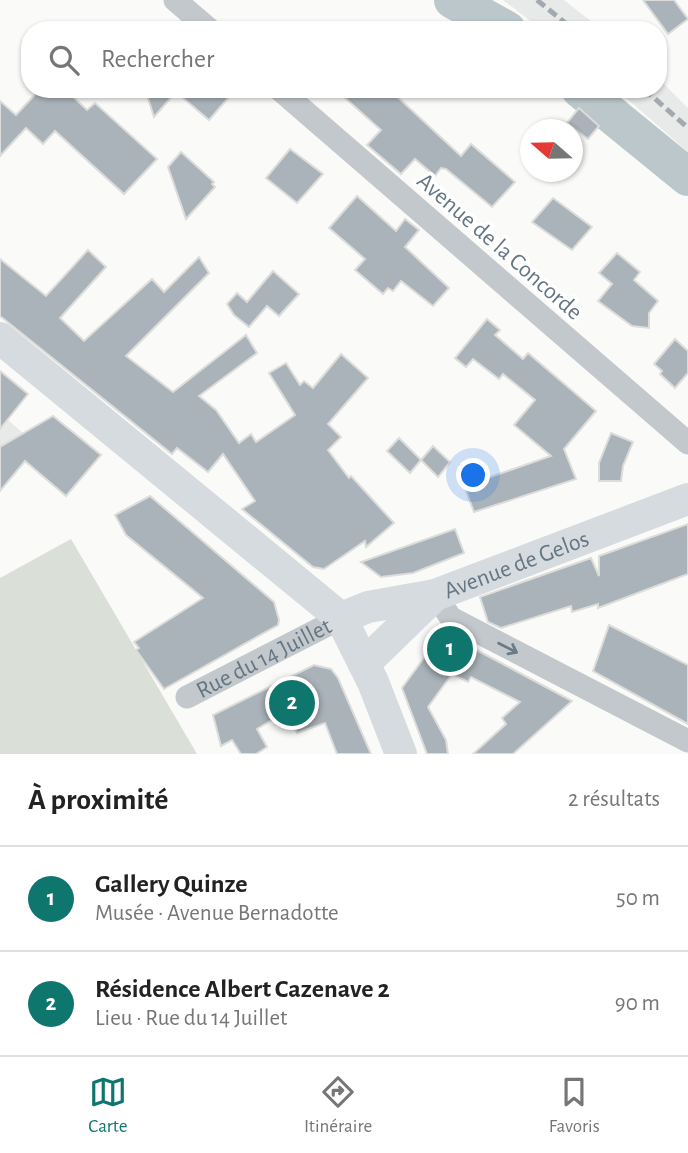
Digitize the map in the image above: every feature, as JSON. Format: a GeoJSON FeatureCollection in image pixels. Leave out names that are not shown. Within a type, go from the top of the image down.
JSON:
{"type":"FeatureCollection","features":[{"type":"Feature","properties":{"kind":"main road"},"geometry":{"type":"LineString","coordinates":[[0,338],[341,618],[364,664],[401,754]]}},
{"type":"Feature","properties":{"kind":"main road","name":"Avenue de Gelos"},"geometry":{"type":"LineString","coordinates":[[341,618],[362,608],[435,595],[688,499]]}},
{"type":"Feature","properties":{"kind":"main road"},"geometry":{"type":"LineString","coordinates":[[364,664],[435,595]]}},
{"type":"Feature","properties":{"kind":"street"},"geometry":{"type":"LineString","coordinates":[[175,0],[200,21]]}},
{"type":"Feature","properties":{"kind":"street","name":"Avenue de la Concorde"},"geometry":{"type":"LineString","coordinates":[[289,98],[688,443]]}},
{"type":"Feature","properties":{"kind":"street"},"geometry":{"type":"LineString","coordinates":[[435,595],[451,618],[688,741]]}},
{"type":"Feature","properties":{"kind":"street","name":"Rue du 14 Juillet"},"geometry":{"type":"LineString","coordinates":[[187,697],[341,618]]}},
{"type":"Feature","properties":{"kind":"shaded area"},"geometry":{"type":"Polygon","coordinates":[[[503,0],[564,0],[591,21],[530,21],[503,0]]]}},
{"type":"Feature","properties":{"kind":"shaded area"},"geometry":{"type":"Polygon","coordinates":[[[667,87],[688,108],[688,152],[626,98],[667,98],[667,87]]]}},
{"type":"Feature","properties":{"kind":"shaded area"},"geometry":{"type":"Polygon","coordinates":[[[0,413],[23,433],[0,447],[0,413]]]}},
{"type":"Feature","properties":{"kind":"shaded area"},"geometry":{"type":"Polygon","coordinates":[[[71,539],[197,754],[0,754],[0,578],[71,539]]]}},
{"type":"Feature","properties":{"kind":"building"},"geometry":{"type":"Polygon","coordinates":[[[643,0],[674,0],[688,19],[668,34],[667,21],[658,21],[643,0]]]}},
{"type":"Feature","properties":{"kind":"building"},"geometry":{"type":"Polygon","coordinates":[[[32,98],[74,98],[87,110],[95,103],[157,159],[124,194],[55,131],[43,144],[26,128],[0,156],[0,101],[16,115],[32,98]]]}},
{"type":"Feature","properties":{"kind":"building"},"geometry":{"type":"Polygon","coordinates":[[[148,98],[171,98],[154,117],[148,98]]]}},
{"type":"Feature","properties":{"kind":"building"},"geometry":{"type":"Polygon","coordinates":[[[183,98],[228,98],[209,120],[183,98]]]}},
{"type":"Feature","properties":{"kind":"building"},"geometry":{"type":"Polygon","coordinates":[[[345,98],[399,98],[461,156],[471,144],[515,182],[492,207],[446,169],[441,168],[435,176],[415,159],[401,174],[367,145],[381,130],[345,98]]]}},
{"type":"Feature","properties":{"kind":"building"},"geometry":{"type":"Polygon","coordinates":[[[579,108],[599,126],[588,139],[583,135],[583,119],[570,119],[579,108]]]}},
{"type":"Feature","properties":{"kind":"building"},"geometry":{"type":"Polygon","coordinates":[[[290,149],[323,174],[297,203],[266,178],[290,149]]]}},
{"type":"Feature","properties":{"kind":"building"},"geometry":{"type":"Polygon","coordinates":[[[181,152],[214,182],[212,184],[215,187],[186,219],[168,167],[181,152]]]}},
{"type":"Feature","properties":{"kind":"building"},"geometry":{"type":"Polygon","coordinates":[[[357,196],[396,231],[405,219],[419,230],[405,247],[449,288],[433,306],[401,281],[393,291],[388,288],[383,294],[355,270],[365,259],[329,228],[357,196]]]}},
{"type":"Feature","properties":{"kind":"building"},"geometry":{"type":"Polygon","coordinates":[[[553,198],[592,227],[572,250],[532,222],[553,198]]]}},
{"type":"Feature","properties":{"kind":"building"},"geometry":{"type":"Polygon","coordinates":[[[88,250],[106,267],[60,318],[84,341],[152,279],[164,292],[199,257],[209,273],[126,356],[173,392],[246,335],[257,353],[199,396],[216,410],[239,443],[251,434],[256,442],[295,415],[269,373],[286,363],[300,385],[304,381],[313,388],[341,354],[368,378],[328,424],[341,437],[328,450],[349,478],[351,476],[394,523],[366,547],[365,541],[324,569],[313,567],[242,509],[255,501],[223,454],[208,472],[177,448],[172,454],[0,316],[0,259],[46,296],[88,250]]]}},
{"type":"Feature","properties":{"kind":"building"},"geometry":{"type":"Polygon","coordinates":[[[617,253],[640,272],[634,280],[658,301],[649,313],[649,328],[632,326],[598,301],[612,284],[599,273],[617,253]]]}},
{"type":"Feature","properties":{"kind":"building"},"geometry":{"type":"Polygon","coordinates":[[[273,271],[299,294],[279,316],[267,306],[249,327],[234,315],[227,304],[237,293],[247,302],[273,271]]]}},
{"type":"Feature","properties":{"kind":"building"},"geometry":{"type":"Polygon","coordinates":[[[487,319],[500,330],[495,335],[523,359],[528,353],[596,411],[564,449],[576,479],[474,512],[464,486],[551,456],[514,425],[535,400],[503,374],[499,379],[473,359],[466,367],[455,358],[487,319]]]}},
{"type":"Feature","properties":{"kind":"building"},"geometry":{"type":"Polygon","coordinates":[[[675,339],[688,351],[688,373],[675,388],[654,364],[675,339]]]}},
{"type":"Feature","properties":{"kind":"building"},"geometry":{"type":"Polygon","coordinates":[[[0,371],[28,394],[0,429],[0,371]]]}},
{"type":"Feature","properties":{"kind":"building"},"geometry":{"type":"Polygon","coordinates":[[[53,416],[101,455],[66,496],[25,461],[0,491],[0,447],[53,416]]]}},
{"type":"Feature","properties":{"kind":"building"},"geometry":{"type":"Polygon","coordinates":[[[611,433],[633,442],[623,466],[621,481],[599,481],[599,463],[611,433]]]}},
{"type":"Feature","properties":{"kind":"building"},"geometry":{"type":"Polygon","coordinates":[[[399,438],[421,460],[410,473],[387,451],[399,438]]]}},
{"type":"Feature","properties":{"kind":"building"},"geometry":{"type":"Polygon","coordinates":[[[433,446],[450,462],[438,477],[421,460],[433,446]]]}},
{"type":"Feature","properties":{"kind":"building"},"geometry":{"type":"Polygon","coordinates":[[[150,496],[274,602],[279,620],[278,625],[164,689],[136,650],[139,648],[134,642],[203,598],[126,535],[115,515],[150,496]]]}},
{"type":"Feature","properties":{"kind":"building"},"geometry":{"type":"Polygon","coordinates":[[[688,524],[688,574],[598,608],[598,604],[572,612],[571,606],[501,628],[488,622],[480,597],[591,558],[599,576],[599,556],[688,524]]]}},
{"type":"Feature","properties":{"kind":"building"},"geometry":{"type":"Polygon","coordinates":[[[455,529],[464,553],[413,573],[381,577],[361,562],[455,529]]]}},
{"type":"Feature","properties":{"kind":"building"},"geometry":{"type":"Polygon","coordinates":[[[609,625],[688,665],[688,724],[593,671],[609,625]]]}},
{"type":"Feature","properties":{"kind":"building"},"geometry":{"type":"Polygon","coordinates":[[[443,632],[572,701],[513,754],[473,754],[506,724],[502,718],[520,702],[471,677],[468,682],[452,674],[428,707],[446,740],[448,754],[427,754],[402,688],[443,632]]]}},
{"type":"Feature","properties":{"kind":"building"},"geometry":{"type":"Polygon","coordinates":[[[314,665],[331,669],[338,678],[371,754],[337,754],[325,723],[297,733],[285,712],[257,729],[267,747],[256,754],[241,754],[232,740],[221,746],[213,715],[314,665]]]}},
{"type":"Feature","properties":{"kind":"waterway"},"geometry":{"type":"LineString","coordinates":[[453,0],[491,21]]}},
{"type":"Feature","properties":{"kind":"waterway"},"geometry":{"type":"LineString","coordinates":[[591,98],[688,177]]}},
{"type":"Feature","properties":{"kind":"railway"},"geometry":{"type":"LineString","coordinates":[[537,0],[563,21]]}},
{"type":"Feature","properties":{"kind":"railway"},"geometry":{"type":"LineString","coordinates":[[654,98],[688,128]]}},
{"type":"Feature","properties":{"kind":"place","name":"Gallery Quinze"},"geometry":{"type":"Point","coordinates":[450,649]}},
{"type":"Feature","properties":{"kind":"place","name":"Résidence Albert Cazenave 2"},"geometry":{"type":"Point","coordinates":[292,703]}}]}
